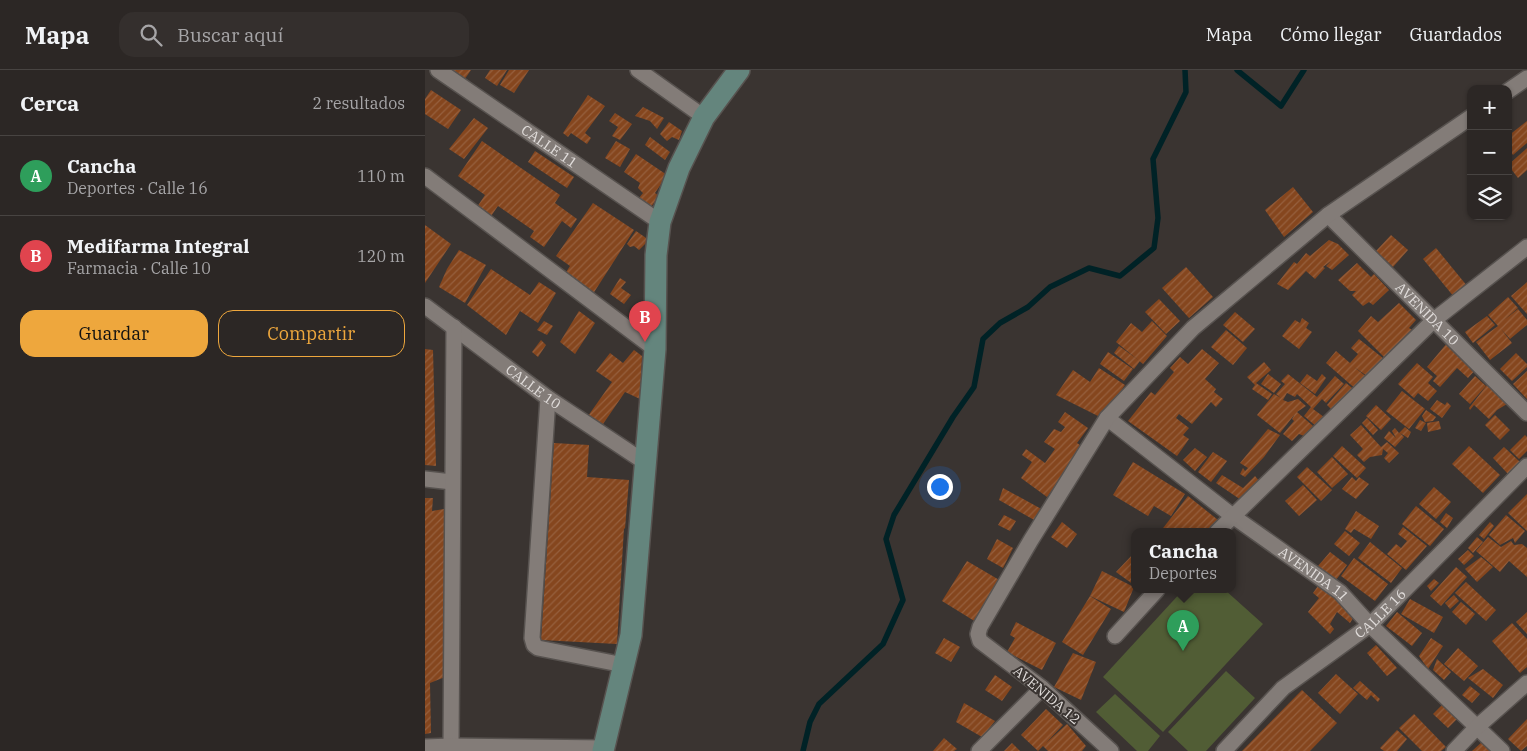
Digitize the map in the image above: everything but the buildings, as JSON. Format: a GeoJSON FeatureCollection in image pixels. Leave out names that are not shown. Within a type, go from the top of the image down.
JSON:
{"type":"FeatureCollection","features":[{"type":"Feature","properties":{"kind":"street","name":"CALLE 11"},"geometry":{"type":"LineString","coordinates":[[438,70],[660,222]]}},
{"type":"Feature","properties":{"kind":"street"},"geometry":{"type":"LineString","coordinates":[[637,70],[704,117]]}},
{"type":"Feature","properties":{"kind":"street"},"geometry":{"type":"LineString","coordinates":[[425,747],[603,749],[631,635],[655,349],[656,255],[660,222],[679,168],[704,117],[739,70]]}},
{"type":"Feature","properties":{"kind":"street"},"geometry":{"type":"LineString","coordinates":[[1107,418],[1193,328],[1328,215],[1467,120]]}},
{"type":"Feature","properties":{"kind":"street"},"geometry":{"type":"LineString","coordinates":[[425,176],[655,349]]}},
{"type":"Feature","properties":{"kind":"street","name":"AVENIDA 10"},"geometry":{"type":"LineString","coordinates":[[1328,215],[1527,413]]}},
{"type":"Feature","properties":{"kind":"street"},"geometry":{"type":"LineString","coordinates":[[1221,528],[1434,320],[1527,247]]}},
{"type":"Feature","properties":{"kind":"street","name":"CALLE 10"},"geometry":{"type":"LineString","coordinates":[[425,306],[548,398],[646,463]]}},
{"type":"Feature","properties":{"kind":"street"},"geometry":{"type":"LineString","coordinates":[[451,746],[454,327]]}},
{"type":"Feature","properties":{"kind":"street"},"geometry":{"type":"LineString","coordinates":[[548,398],[531,638],[534,645],[538,648],[624,665]]}},
{"type":"Feature","properties":{"kind":"street","name":"AVENIDA 11"},"geometry":{"type":"LineString","coordinates":[[1107,418],[1233,517],[1340,592],[1370,625],[1502,751]]}},
{"type":"Feature","properties":{"kind":"street","name":"AVENIDA 12"},"geometry":{"type":"LineString","coordinates":[[1107,418],[1031,540],[978,634],[980,641],[1042,688],[1111,751]]}},
{"type":"Feature","properties":{"kind":"street","name":"CALLE 16"},"geometry":{"type":"LineString","coordinates":[[1225,751],[1283,688],[1370,625],[1527,466]]}},
{"type":"Feature","properties":{"kind":"street"},"geometry":{"type":"LineString","coordinates":[[425,479],[452,482]]}},
{"type":"Feature","properties":{"kind":"street"},"geometry":{"type":"LineString","coordinates":[[1115,636],[1154,593]]}},
{"type":"Feature","properties":{"kind":"street"},"geometry":{"type":"LineString","coordinates":[[1453,751],[1527,683]]}},
{"type":"Feature","properties":{"kind":"street"},"geometry":{"type":"LineString","coordinates":[[979,751],[1042,688]]}},
{"type":"Feature","properties":{"kind":"green space"},"geometry":{"type":"Polygon","coordinates":[[[1180,593],[1228,593],[1263,624],[1163,732],[1103,677],[1180,593]]]}},
{"type":"Feature","properties":{"kind":"green space"},"geometry":{"type":"Polygon","coordinates":[[[1226,671],[1255,698],[1206,751],[1188,751],[1168,732],[1226,671]]]}},
{"type":"Feature","properties":{"kind":"green space"},"geometry":{"type":"Polygon","coordinates":[[[1115,694],[1160,736],[1148,751],[1137,751],[1096,712],[1115,694]]]}},
{"type":"Feature","properties":{"kind":"waterway"},"geometry":{"type":"LineString","coordinates":[[803,751],[810,722],[819,704],[883,644],[903,600],[886,539],[894,515],[953,417],[974,387],[983,339],[1000,323],[1028,307],[1050,287],[1089,268],[1120,276],[1154,248],[1158,218],[1153,159],[1186,92],[1185,70]]}},
{"type":"Feature","properties":{"kind":"waterway"},"geometry":{"type":"LineString","coordinates":[[1237,70],[1281,106],[1304,70]]}},
{"type":"Feature","properties":{"kind":"place","name":"Medifarma Integral"},"geometry":{"type":"Point","coordinates":[645,342]}},
{"type":"Feature","properties":{"kind":"place","name":"Cancha"},"geometry":{"type":"Point","coordinates":[1183,651]}}]}
